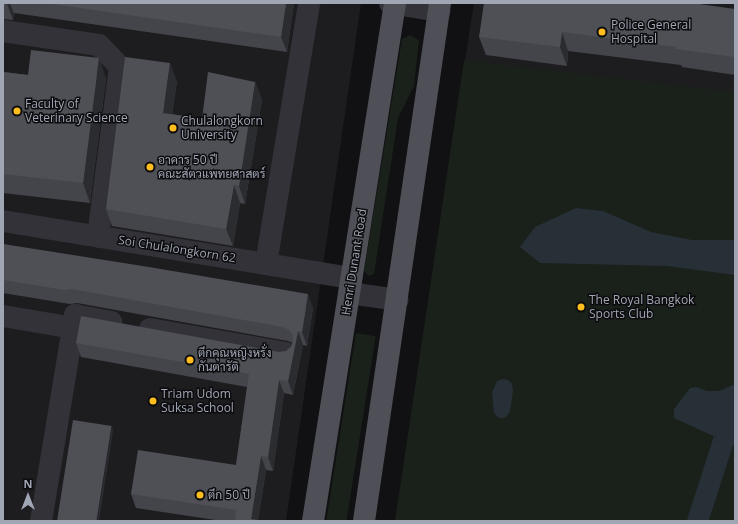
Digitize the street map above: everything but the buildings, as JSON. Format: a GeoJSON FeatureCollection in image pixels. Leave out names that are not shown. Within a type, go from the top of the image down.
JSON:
{"type":"FeatureCollection","features":[{"type":"Feature","properties":{"kind":"main road","name":"Henri Dunant Road"},"geometry":{"type":"LineString","coordinates":[[313,521],[393,3]]}},
{"type":"Feature","properties":{"kind":"main road"},"geometry":{"type":"LineString","coordinates":[[364,521],[398,300],[440,7]]}},
{"type":"Feature","properties":{"kind":"street"},"geometry":{"type":"LineString","coordinates":[[266,264],[309,3]]}},
{"type":"Feature","properties":{"kind":"street"},"geometry":{"type":"LineString","coordinates":[[393,3],[440,7]]}},
{"type":"Feature","properties":{"kind":"street"},"geometry":{"type":"LineString","coordinates":[[3,31],[99,46],[120,67],[98,237]]}},
{"type":"Feature","properties":{"kind":"street","name":"Soi Chulalongkorn 62"},"geometry":{"type":"LineString","coordinates":[[3,221],[266,264],[350,285],[398,300]]}},
{"type":"Feature","properties":{"kind":"street"},"geometry":{"type":"LineString","coordinates":[[41,521],[75,315],[286,352]]}},
{"type":"Feature","properties":{"kind":"street"},"geometry":{"type":"LineString","coordinates":[[3,316],[72,328]]}},
{"type":"Feature","properties":{"kind":"shaded area"},"geometry":{"type":"Polygon","coordinates":[[[3,3],[361,3],[286,521],[3,521],[3,3]]]}},
{"type":"Feature","properties":{"kind":"shaded area","name":"Police General Hospital"},"geometry":{"type":"Polygon","coordinates":[[[474,3],[735,3],[735,93],[465,61],[474,3]]]}},
{"type":"Feature","properties":{"kind":"shaded area"},"geometry":{"type":"Polygon","coordinates":[[[410,35],[419,40],[414,86],[398,118],[374,274],[368,276],[364,271],[402,39],[410,35]]]}},
{"type":"Feature","properties":{"kind":"shaded area","name":"The Royal Bangkok Sports Club"},"geometry":{"type":"Polygon","coordinates":[[[464,60],[735,92],[735,521],[395,521],[464,60]]]}},
{"type":"Feature","properties":{"kind":"shaded area"},"geometry":{"type":"Polygon","coordinates":[[[576,208],[603,211],[651,232],[692,240],[735,240],[735,275],[667,266],[540,263],[520,247],[535,227],[576,208]]]}},
{"type":"Feature","properties":{"kind":"shaded area"},"geometry":{"type":"Polygon","coordinates":[[[356,333],[376,336],[346,521],[326,521],[356,333]]]}},
{"type":"Feature","properties":{"kind":"shaded area"},"geometry":{"type":"Polygon","coordinates":[[[503,379],[508,380],[512,384],[513,391],[510,412],[505,418],[499,418],[494,413],[492,393],[497,381],[503,379]]]}},
{"type":"Feature","properties":{"kind":"shaded area"},"geometry":{"type":"Polygon","coordinates":[[[735,384],[735,446],[674,418],[674,409],[690,388],[696,387],[707,391],[719,391],[735,384]]]}},
{"type":"Feature","properties":{"kind":"waterway"},"geometry":{"type":"LineString","coordinates":[[697,521],[725,434],[735,420]]}},
{"type":"Feature","properties":{"kind":"place","name":"Police General Hospital"},"geometry":{"type":"Point","coordinates":[602,32]}},
{"type":"Feature","properties":{"kind":"place","name":"Faculty of Veterinary Science"},"geometry":{"type":"Point","coordinates":[17,111]}},
{"type":"Feature","properties":{"kind":"place","name":"Chulalongkorn University"},"geometry":{"type":"Point","coordinates":[173,128]}},
{"type":"Feature","properties":{"kind":"place","name":"อาคาร 50 ปี คณะสัตวแพทยศาสตร์"},"geometry":{"type":"Point","coordinates":[150,167]}},
{"type":"Feature","properties":{"kind":"place","name":"The Royal Bangkok Sports Club"},"geometry":{"type":"Point","coordinates":[581,307]}},
{"type":"Feature","properties":{"kind":"place","name":"ตึกคุณหญิงหรั่ง กันตารัติ"},"geometry":{"type":"Point","coordinates":[190,360]}},
{"type":"Feature","properties":{"kind":"place","name":"Triam Udom Suksa School"},"geometry":{"type":"Point","coordinates":[153,401]}},
{"type":"Feature","properties":{"kind":"place","name":"ตึก 50 ปี"},"geometry":{"type":"Point","coordinates":[200,495]}}]}
